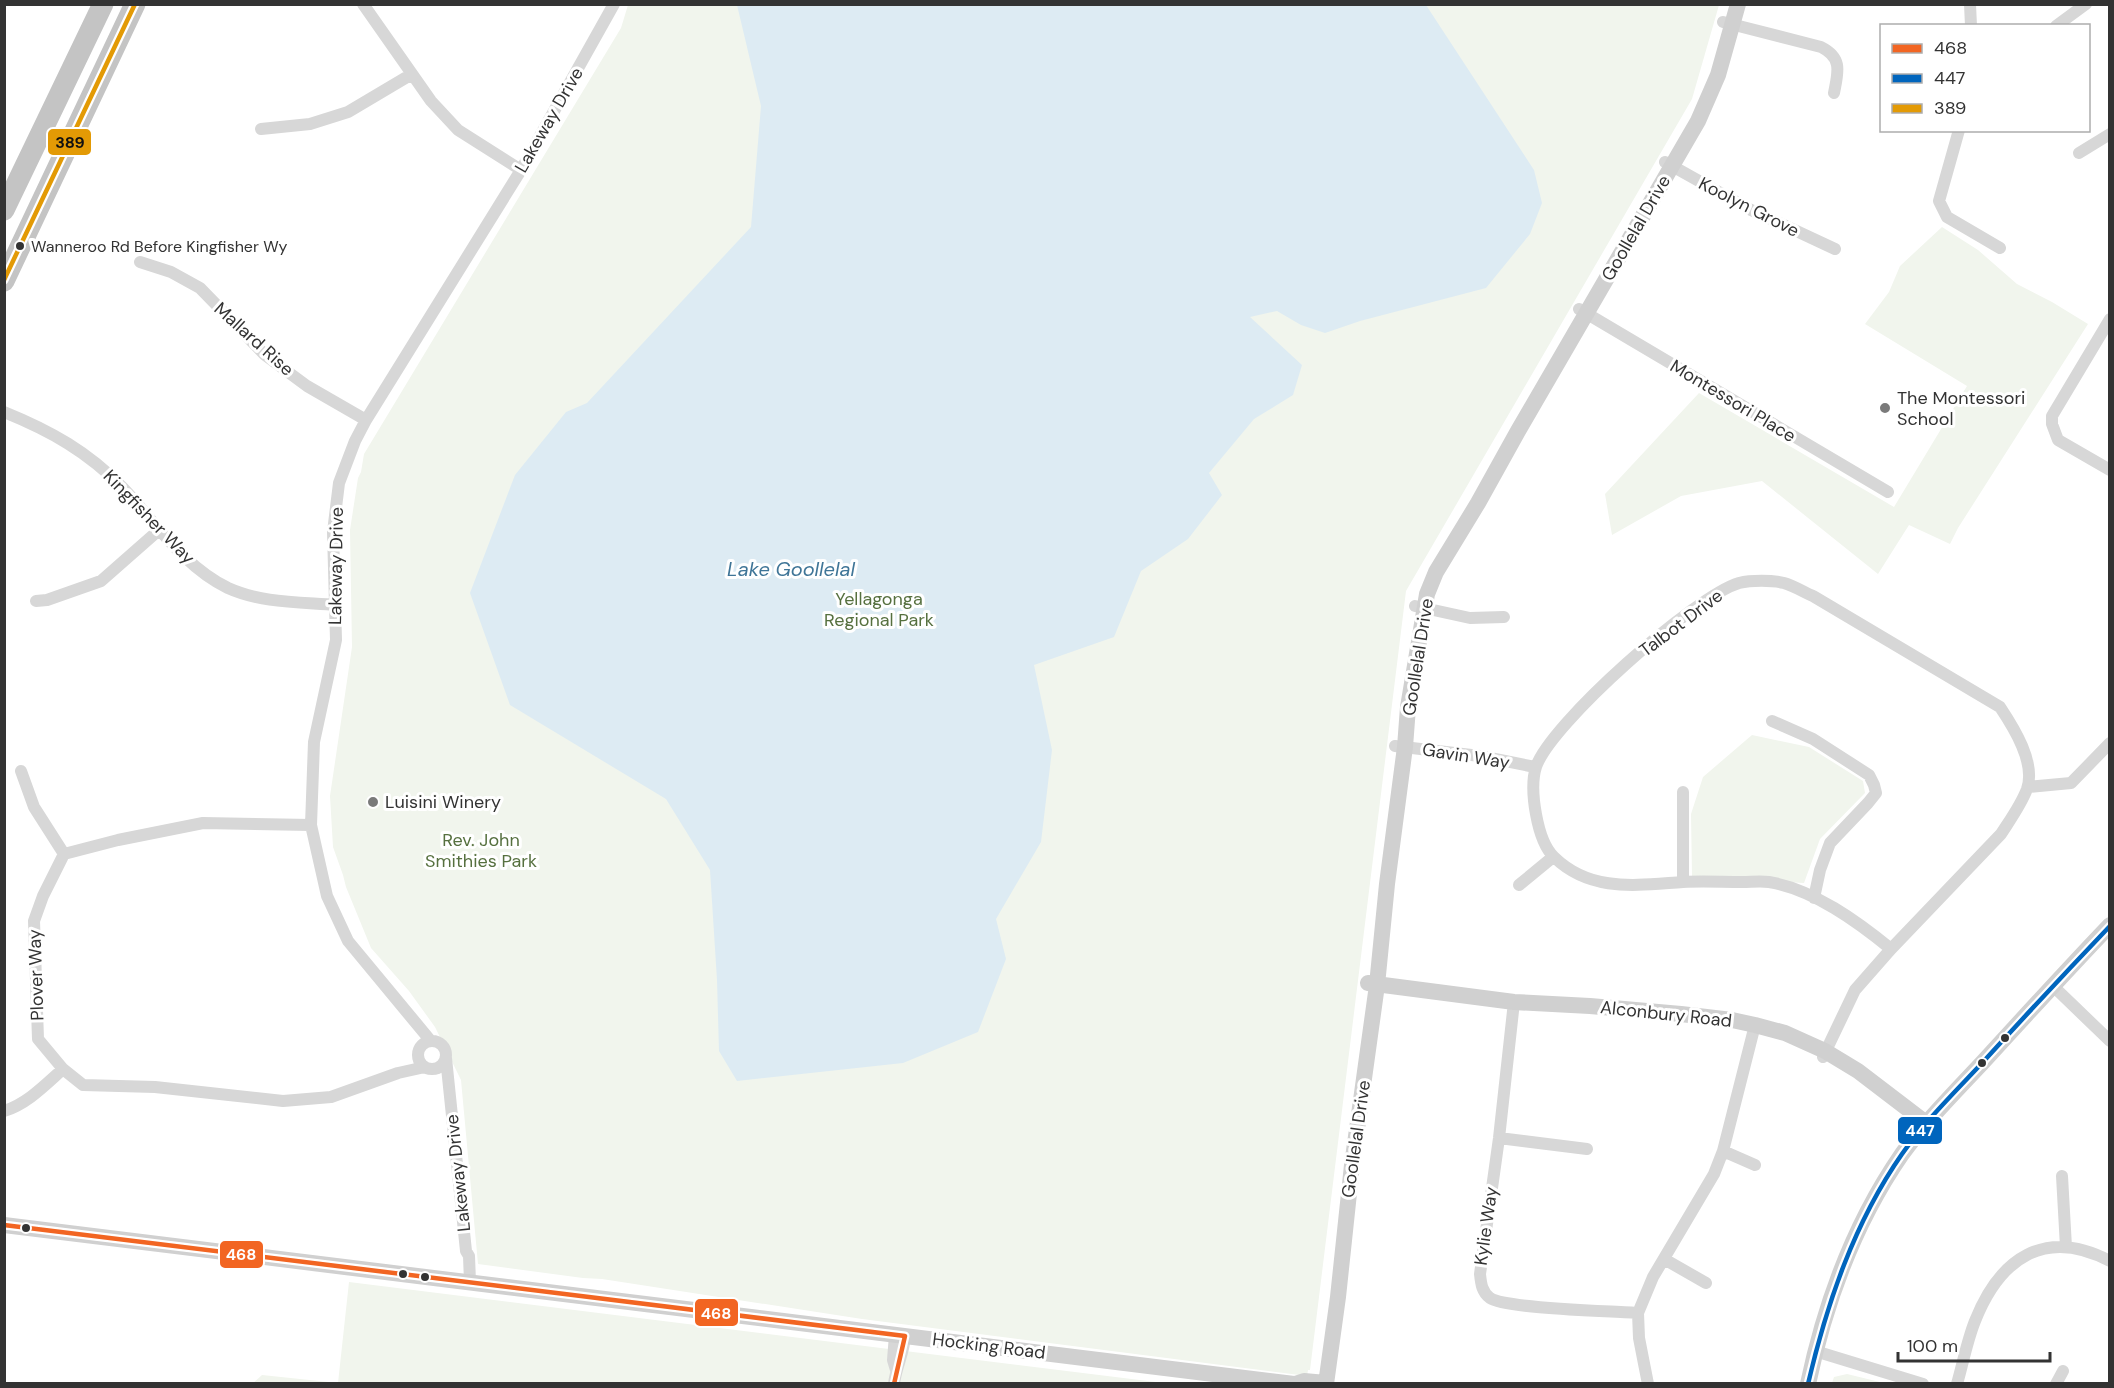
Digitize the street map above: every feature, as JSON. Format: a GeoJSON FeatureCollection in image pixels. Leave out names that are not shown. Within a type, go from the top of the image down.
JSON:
{"type":"FeatureCollection","features":[{"type":"Feature","properties":{"kind":"highway"},"geometry":{"type":"LineString","coordinates":[[92,29],[93,4]]}},
{"type":"Feature","properties":{"kind":"highway"},"geometry":{"type":"LineString","coordinates":[[4,210],[103,4]]}},
{"type":"Feature","properties":{"kind":"highway"},"geometry":{"type":"LineString","coordinates":[[4,280],[132,7]]}},
{"type":"Feature","properties":{"kind":"street"},"geometry":{"type":"LineString","coordinates":[[363,4],[431,100],[458,130],[521,170]]}},
{"type":"Feature","properties":{"kind":"street","name":"Lakeway Drive"},"geometry":{"type":"LineString","coordinates":[[423,1047],[416,1025],[348,941],[327,896],[311,825],[314,742],[336,640],[333,532],[339,483],[355,441],[366,420],[521,170],[614,4]]}},
{"type":"Feature","properties":{"kind":"street","name":"Goollelal Drive"},"geometry":{"type":"LineString","coordinates":[[1728,4],[1728,23]]}},
{"type":"Feature","properties":{"kind":"street","name":"Goollelal Drive"},"geometry":{"type":"LineString","coordinates":[[1322,1383],[1419,607],[1436,572],[1478,503],[1583,311],[1668,164],[1708,101],[1728,23],[1738,4]]}},
{"type":"Feature","properties":{"kind":"street"},"geometry":{"type":"LineString","coordinates":[[1970,4],[1971,24]]}},
{"type":"Feature","properties":{"kind":"street"},"geometry":{"type":"LineString","coordinates":[[2059,24],[2086,4]]}},
{"type":"Feature","properties":{"kind":"street"},"geometry":{"type":"LineString","coordinates":[[1728,23],[1821,47],[1830,52],[1836,58],[1837,64],[1834,93]]}},
{"type":"Feature","properties":{"kind":"street"},"geometry":{"type":"LineString","coordinates":[[261,129],[310,124],[348,112],[412,74]]}},
{"type":"Feature","properties":{"kind":"street"},"geometry":{"type":"LineString","coordinates":[[1958,132],[1940,201],[1947,217],[2000,248]]}},
{"type":"Feature","properties":{"kind":"street"},"geometry":{"type":"LineString","coordinates":[[2079,153],[2109,134]]}},
{"type":"Feature","properties":{"kind":"street","name":"Koolyn Grove"},"geometry":{"type":"LineString","coordinates":[[1668,164],[1749,209],[1835,249]]}},
{"type":"Feature","properties":{"kind":"street","name":"Mallard Rise"},"geometry":{"type":"LineString","coordinates":[[140,262],[171,272],[200,288],[266,355],[307,386],[366,420]]}},
{"type":"Feature","properties":{"kind":"street","name":"Montessori Place"},"geometry":{"type":"LineString","coordinates":[[1583,311],[1888,492]]}},
{"type":"Feature","properties":{"kind":"street"},"geometry":{"type":"LineString","coordinates":[[2109,319],[2052,416],[2052,424],[2058,440],[2109,470]]}},
{"type":"Feature","properties":{"kind":"street","name":"Kingfisher Way"},"geometry":{"type":"LineString","coordinates":[[4,412],[45,430],[83,452],[124,489],[193,565],[227,587],[255,598],[336,605]]}},
{"type":"Feature","properties":{"kind":"street"},"geometry":{"type":"LineString","coordinates":[[36,601],[47,600],[101,581],[159,530]]}},
{"type":"Feature","properties":{"kind":"street","name":"Talbot Drive"},"geometry":{"type":"LineString","coordinates":[[1892,950],[1864,927],[1828,904],[1769,882],[1683,882],[1630,886],[1603,884],[1587,879],[1553,856],[1542,839],[1536,820],[1535,767],[1551,740],[1606,683],[1658,635],[1725,589],[1741,583],[1763,582],[1784,583],[1814,596],[2000,707],[2020,738],[2028,768],[2028,788]]}},
{"type":"Feature","properties":{"kind":"street"},"geometry":{"type":"LineString","coordinates":[[1419,607],[1470,618],[1504,617]]}},
{"type":"Feature","properties":{"kind":"street"},"geometry":{"type":"LineString","coordinates":[[1772,721],[1813,739],[1869,775],[1876,793],[1830,843],[1820,870],[1814,898]]}},
{"type":"Feature","properties":{"kind":"street"},"geometry":{"type":"LineString","coordinates":[[1824,1054],[1856,990],[2001,834],[2028,788],[2071,783],[2109,743]]}},
{"type":"Feature","properties":{"kind":"street","name":"Gavin Way"},"geometry":{"type":"LineString","coordinates":[[1400,746],[1480,756],[1535,767]]}},
{"type":"Feature","properties":{"kind":"street"},"geometry":{"type":"LineString","coordinates":[[21,771],[34,807],[64,854],[118,840],[202,823],[311,825]]}},
{"type":"Feature","properties":{"kind":"street"},"geometry":{"type":"LineString","coordinates":[[1683,792],[1683,882]]}},
{"type":"Feature","properties":{"kind":"street","name":"Plover Way"},"geometry":{"type":"LineString","coordinates":[[64,854],[43,896],[34,921],[38,1039],[63,1070],[83,1085],[155,1087],[283,1101],[331,1097],[398,1073],[429,1068]]}},
{"type":"Feature","properties":{"kind":"street"},"geometry":{"type":"LineString","coordinates":[[1519,885],[1553,856]]}},
{"type":"Feature","properties":{"kind":"street"},"geometry":{"type":"LineString","coordinates":[[1808,1383],[1820,1352],[1834,1287],[1863,1222],[1902,1154],[1928,1129],[2056,989],[2109,925]]}},
{"type":"Feature","properties":{"kind":"street"},"geometry":{"type":"LineString","coordinates":[[2056,989],[2109,940]]}},
{"type":"Feature","properties":{"kind":"street","name":"Alconbury Road"},"geometry":{"type":"LineString","coordinates":[[1372,989],[1513,1006],[1590,1006],[1732,1020],[1754,1028],[1785,1034],[1824,1054],[1928,1129]]}},
{"type":"Feature","properties":{"kind":"street"},"geometry":{"type":"LineString","coordinates":[[2056,989],[2109,1041]]}},
{"type":"Feature","properties":{"kind":"street","name":"Kylie Way"},"geometry":{"type":"LineString","coordinates":[[1513,1006],[1499,1138],[1480,1274],[1483,1291],[1496,1301],[1526,1306],[1638,1313]]}},
{"type":"Feature","properties":{"kind":"street"},"geometry":{"type":"LineString","coordinates":[[1648,1383],[1639,1338],[1638,1313],[1653,1277],[1714,1174],[1724,1151],[1754,1028]]}},
{"type":"Feature","properties":{"kind":"street"},"geometry":{"type":"LineString","coordinates":[[437,1041],[443,1045],[447,1053],[441,1066],[429,1068],[420,1062],[423,1047],[437,1041]]}},
{"type":"Feature","properties":{"kind":"street","name":"Plover Way"},"geometry":{"type":"LineString","coordinates":[[398,1073],[423,1047]]}},
{"type":"Feature","properties":{"kind":"street","name":"Lakeway Drive"},"geometry":{"type":"LineString","coordinates":[[446,1058],[466,1251],[470,1256],[465,1281]]}},
{"type":"Feature","properties":{"kind":"street","name":"Lakeway Drive"},"geometry":{"type":"LineString","coordinates":[[429,1068],[449,1095]]}},
{"type":"Feature","properties":{"kind":"street"},"geometry":{"type":"LineString","coordinates":[[4,1111],[15,1108],[63,1070]]}},
{"type":"Feature","properties":{"kind":"street"},"geometry":{"type":"LineString","coordinates":[[1499,1138],[1587,1149]]}},
{"type":"Feature","properties":{"kind":"street"},"geometry":{"type":"LineString","coordinates":[[1724,1151],[1755,1165]]}},
{"type":"Feature","properties":{"kind":"street"},"geometry":{"type":"LineString","coordinates":[[2062,1176],[2066,1247]]}},
{"type":"Feature","properties":{"kind":"street","name":"Hocking Road"},"geometry":{"type":"LineString","coordinates":[[4,1225],[1294,1383],[1304,1381],[1322,1383]]}},
{"type":"Feature","properties":{"kind":"street"},"geometry":{"type":"LineString","coordinates":[[1957,1383],[1975,1321],[1994,1284],[2007,1268],[2035,1251],[2049,1247],[2079,1248],[2109,1261]]}},
{"type":"Feature","properties":{"kind":"street"},"geometry":{"type":"LineString","coordinates":[[1664,1259],[1707,1283]]}},
{"type":"Feature","properties":{"kind":"street"},"geometry":{"type":"LineString","coordinates":[[895,1377],[893,1360],[900,1335]]}},
{"type":"Feature","properties":{"kind":"street"},"geometry":{"type":"LineString","coordinates":[[1819,1383],[1820,1352]]}},
{"type":"Feature","properties":{"kind":"street"},"geometry":{"type":"LineString","coordinates":[[1820,1352],[1923,1383]]}},
{"type":"Feature","properties":{"kind":"street"},"geometry":{"type":"LineString","coordinates":[[2056,1383],[2063,1371]]}},
{"type":"Feature","properties":{"kind":"green space","name":"Yellagonga Regional Park"},"geometry":{"type":"Polygon","coordinates":[[[628,5],[1719,5],[1692,99],[1406,591],[1310,1370],[1307,1376],[862,1319],[602,1279],[478,1264],[461,1080],[435,1027],[409,991],[371,948],[346,887],[333,847],[330,796],[352,647],[350,530],[364,454],[621,28],[628,5]]]}},
{"type":"Feature","properties":{"kind":"green space"},"geometry":{"type":"Polygon","coordinates":[[[1942,227],[1978,250],[2017,284],[2088,324],[1950,544],[1909,525],[1878,574],[1762,481],[1681,496],[1612,535],[1605,494],[1699,393],[1894,507],[1967,386],[1865,324],[1889,292],[1900,266],[1942,227]]]}},
{"type":"Feature","properties":{"kind":"green space"},"geometry":{"type":"Polygon","coordinates":[[[1752,735],[1809,747],[1863,781],[1865,793],[1820,839],[1804,883],[1692,876],[1691,814],[1703,777],[1752,735]]]}},
{"type":"Feature","properties":{"kind":"green space"},"geometry":{"type":"Polygon","coordinates":[[[349,1282],[1164,1383],[252,1384],[262,1375],[338,1383],[349,1282]]]}},
{"type":"Feature","properties":{"kind":"green space"},"geometry":{"type":"Polygon","coordinates":[[[1847,1374],[1884,1383],[1832,1383],[1834,1377],[1847,1374]]]}},
{"type":"Feature","properties":{"kind":"water","name":"Lake Goollelal"},"geometry":{"type":"Polygon","coordinates":[[[737,5],[1426,5],[1534,170],[1542,203],[1530,234],[1486,288],[1360,321],[1325,333],[1301,325],[1277,311],[1250,317],[1302,365],[1293,395],[1254,419],[1209,473],[1222,495],[1188,539],[1141,571],[1114,637],[1034,665],[1052,750],[1041,842],[996,919],[1006,959],[978,1032],[903,1063],[737,1081],[719,1051],[710,870],[666,799],[510,705],[470,593],[515,475],[566,412],[587,403],[751,227],[761,106],[737,5]]]}},
{"type":"Feature","properties":{"kind":"transit line","name":"389"},"geometry":{"type":"LineString","coordinates":[[4,280],[135,4]]}},
{"type":"Feature","properties":{"kind":"transit line","name":"447"},"geometry":{"type":"LineString","coordinates":[[1808,1384],[1824,1324],[1844,1264],[1870,1208],[1902,1154],[1920,1130],[2110,926]]}},
{"type":"Feature","properties":{"kind":"transit line","name":"468"},"geometry":{"type":"LineString","coordinates":[[4,1225],[905,1336],[894,1384]]}},
{"type":"Feature","properties":{"kind":"place","name":"Wanneroo Rd Before Kingfisher Wy"},"geometry":{"type":"Point","coordinates":[20,246]}},
{"type":"Feature","properties":{"kind":"place","name":"The Montessori School"},"geometry":{"type":"Point","coordinates":[1885,408]}},
{"type":"Feature","properties":{"kind":"place","name":"Luisini Winery"},"geometry":{"type":"Point","coordinates":[373,802]}},
{"type":"Feature","properties":{"kind":"park label","name":"Rev. John Smithies Park"},"geometry":{"type":"Point","coordinates":[481,850]}}]}
